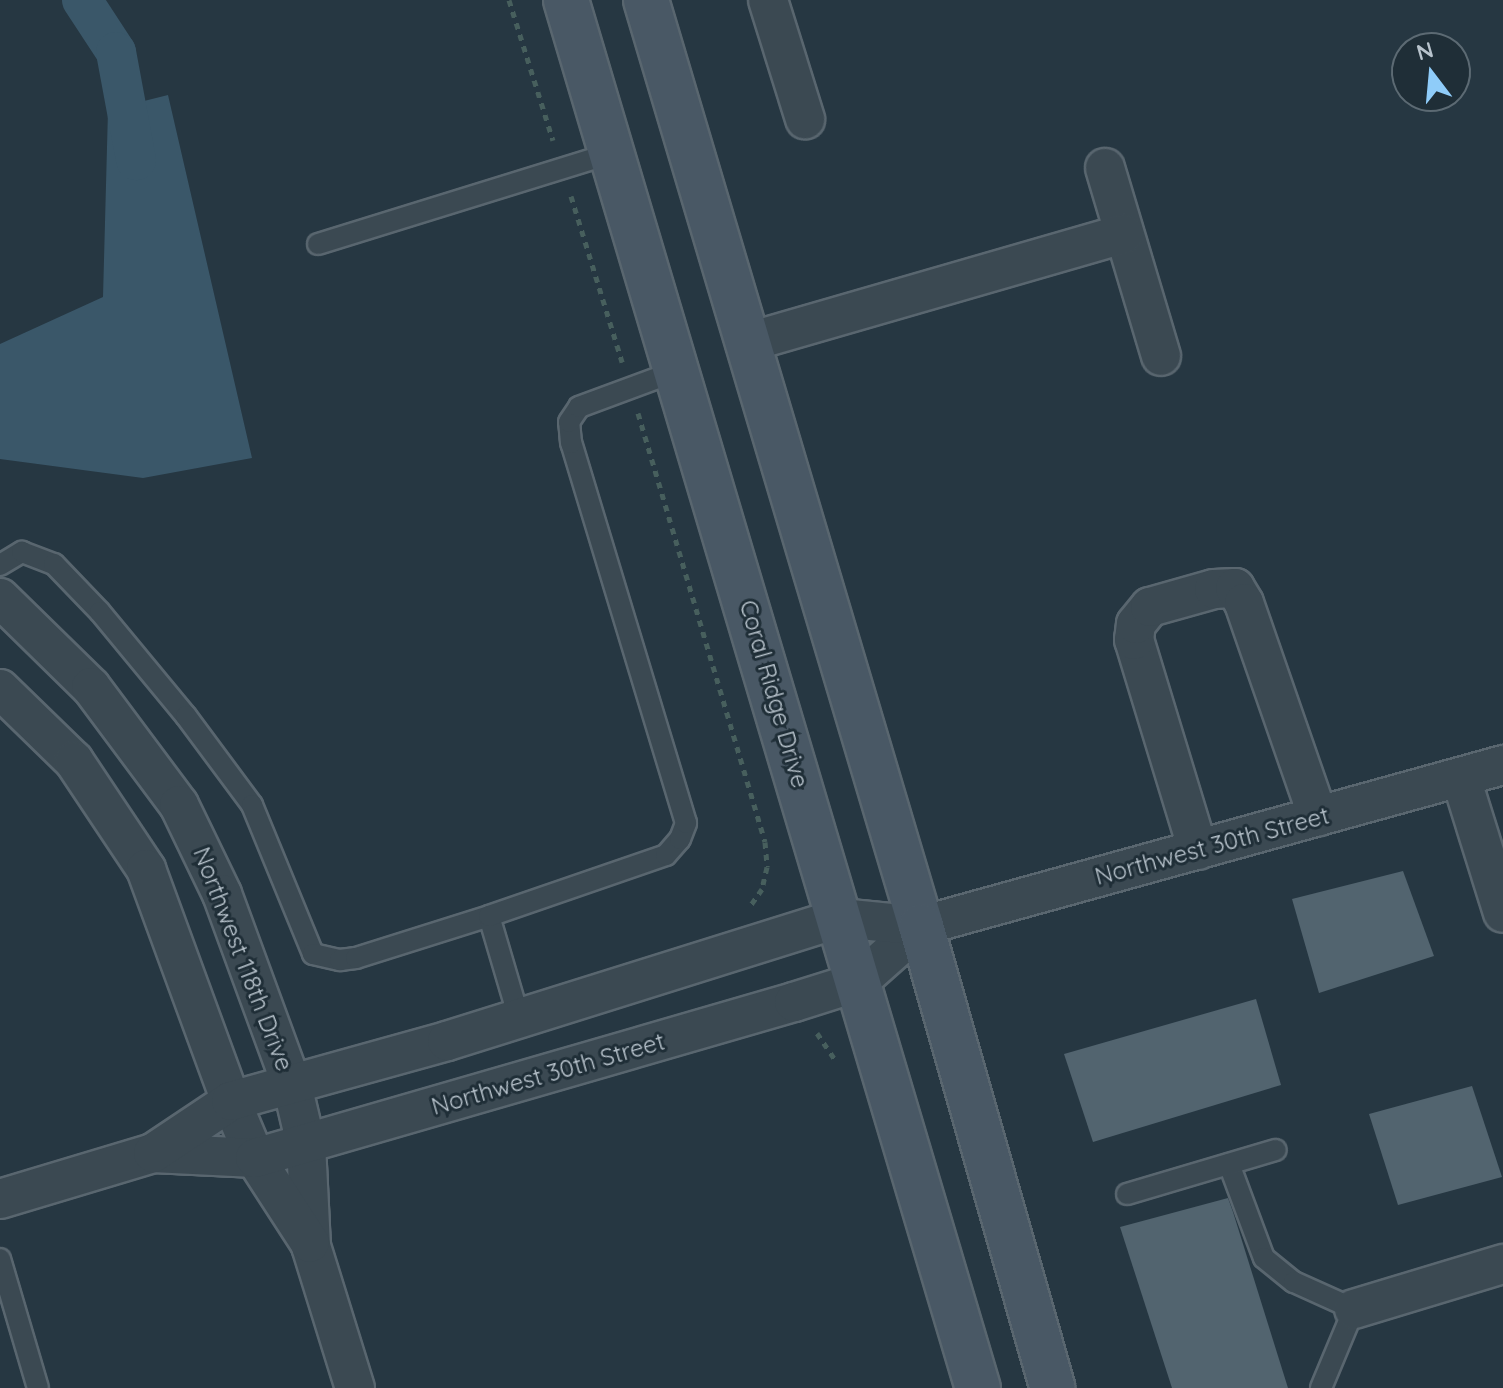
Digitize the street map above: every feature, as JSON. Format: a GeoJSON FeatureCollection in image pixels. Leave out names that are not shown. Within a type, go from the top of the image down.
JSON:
{"type":"FeatureCollection","features":[{"type":"Feature","properties":{"kind":"main road","name":"Coral Ridge Drive"},"geometry":{"type":"LineString","coordinates":[[566,0],[679,370],[978,1388]]}},
{"type":"Feature","properties":{"kind":"main road"},"geometry":{"type":"LineString","coordinates":[[646,0],[921,926],[1053,1388]]}},
{"type":"Feature","properties":{"kind":"street"},"geometry":{"type":"LineString","coordinates":[[768,0],[805,119]]}},
{"type":"Feature","properties":{"kind":"street"},"geometry":{"type":"LineString","coordinates":[[1105,168],[1161,356]]}},
{"type":"Feature","properties":{"kind":"street"},"geometry":{"type":"LineString","coordinates":[[749,342],[1124,234]]}},
{"type":"Feature","properties":{"kind":"street"},"geometry":{"type":"LineString","coordinates":[[1198,850],[1134,640],[1136,624],[1150,607],[1201,592],[1235,588],[1244,603],[1318,817]]}},
{"type":"Feature","properties":{"kind":"street","name":"Northwest 118th Drive"},"geometry":{"type":"LineString","coordinates":[[0,598],[91,687],[179,805],[222,894],[292,1085],[306,1144],[311,1246],[355,1388]]}},
{"type":"Feature","properties":{"kind":"street","name":"Northwest 118th Drive"},"geometry":{"type":"LineString","coordinates":[[0,689],[74,761],[146,869],[255,1158],[311,1246]]}},
{"type":"Feature","properties":{"kind":"street","name":"Northwest 30th Street"},"geometry":{"type":"LineString","coordinates":[[0,1199],[153,1153],[231,1101],[519,1018],[840,918],[921,926],[1503,765]]}},
{"type":"Feature","properties":{"kind":"street"},"geometry":{"type":"LineString","coordinates":[[1461,778],[1503,913]]}},
{"type":"Feature","properties":{"kind":"street","name":"Northwest 30th Street"},"geometry":{"type":"LineString","coordinates":[[153,1153],[255,1158],[858,982],[921,926]]}},
{"type":"Feature","properties":{"kind":"street"},"geometry":{"type":"LineString","coordinates":[[1354,1309],[1503,1264]]}},
{"type":"Feature","properties":{"kind":"lane"},"geometry":{"type":"LineString","coordinates":[[318,244],[612,153]]}},
{"type":"Feature","properties":{"kind":"lane"},"geometry":{"type":"LineString","coordinates":[[0,565],[22,552],[54,564],[100,612],[186,716],[252,805],[313,954],[340,960],[356,958],[666,855],[680,839],[686,823],[571,443],[569,422],[579,407],[679,370]]}},
{"type":"Feature","properties":{"kind":"lane"},"geometry":{"type":"LineString","coordinates":[[489,916],[519,1018]]}},
{"type":"Feature","properties":{"kind":"lane"},"geometry":{"type":"LineString","coordinates":[[1127,1194],[1276,1150]]}},
{"type":"Feature","properties":{"kind":"lane"},"geometry":{"type":"LineString","coordinates":[[1229,1164],[1264,1258],[1294,1282],[1354,1309],[1321,1388]]}},
{"type":"Feature","properties":{"kind":"lane"},"geometry":{"type":"LineString","coordinates":[[0,1259],[38,1388]]}},
{"type":"Feature","properties":{"kind":"path"},"geometry":{"type":"LineString","coordinates":[[509,0],[630,386],[765,842],[767,867],[762,889],[751,905],[738,912]]}},
{"type":"Feature","properties":{"kind":"water"},"geometry":{"type":"Polygon","coordinates":[[[168,95],[252,458],[143,478],[0,459],[0,344],[103,297],[108,110],[168,95]]]}},
{"type":"Feature","properties":{"kind":"building"},"geometry":{"type":"Polygon","coordinates":[[[1403,871],[1434,956],[1319,993],[1292,899],[1403,871]]]}},
{"type":"Feature","properties":{"kind":"building"},"geometry":{"type":"Polygon","coordinates":[[[1256,999],[1281,1085],[1093,1142],[1064,1054],[1256,999]]]}},
{"type":"Feature","properties":{"kind":"building"},"geometry":{"type":"Polygon","coordinates":[[[1472,1086],[1502,1177],[1398,1205],[1369,1114],[1472,1086]]]}},
{"type":"Feature","properties":{"kind":"building"},"geometry":{"type":"Polygon","coordinates":[[[1228,1198],[1288,1388],[1172,1388],[1120,1227],[1228,1198]]]}},
{"type":"Feature","properties":{"kind":"waterway"},"geometry":{"type":"LineString","coordinates":[[82,0],[116,52],[136,160]]}}]}
